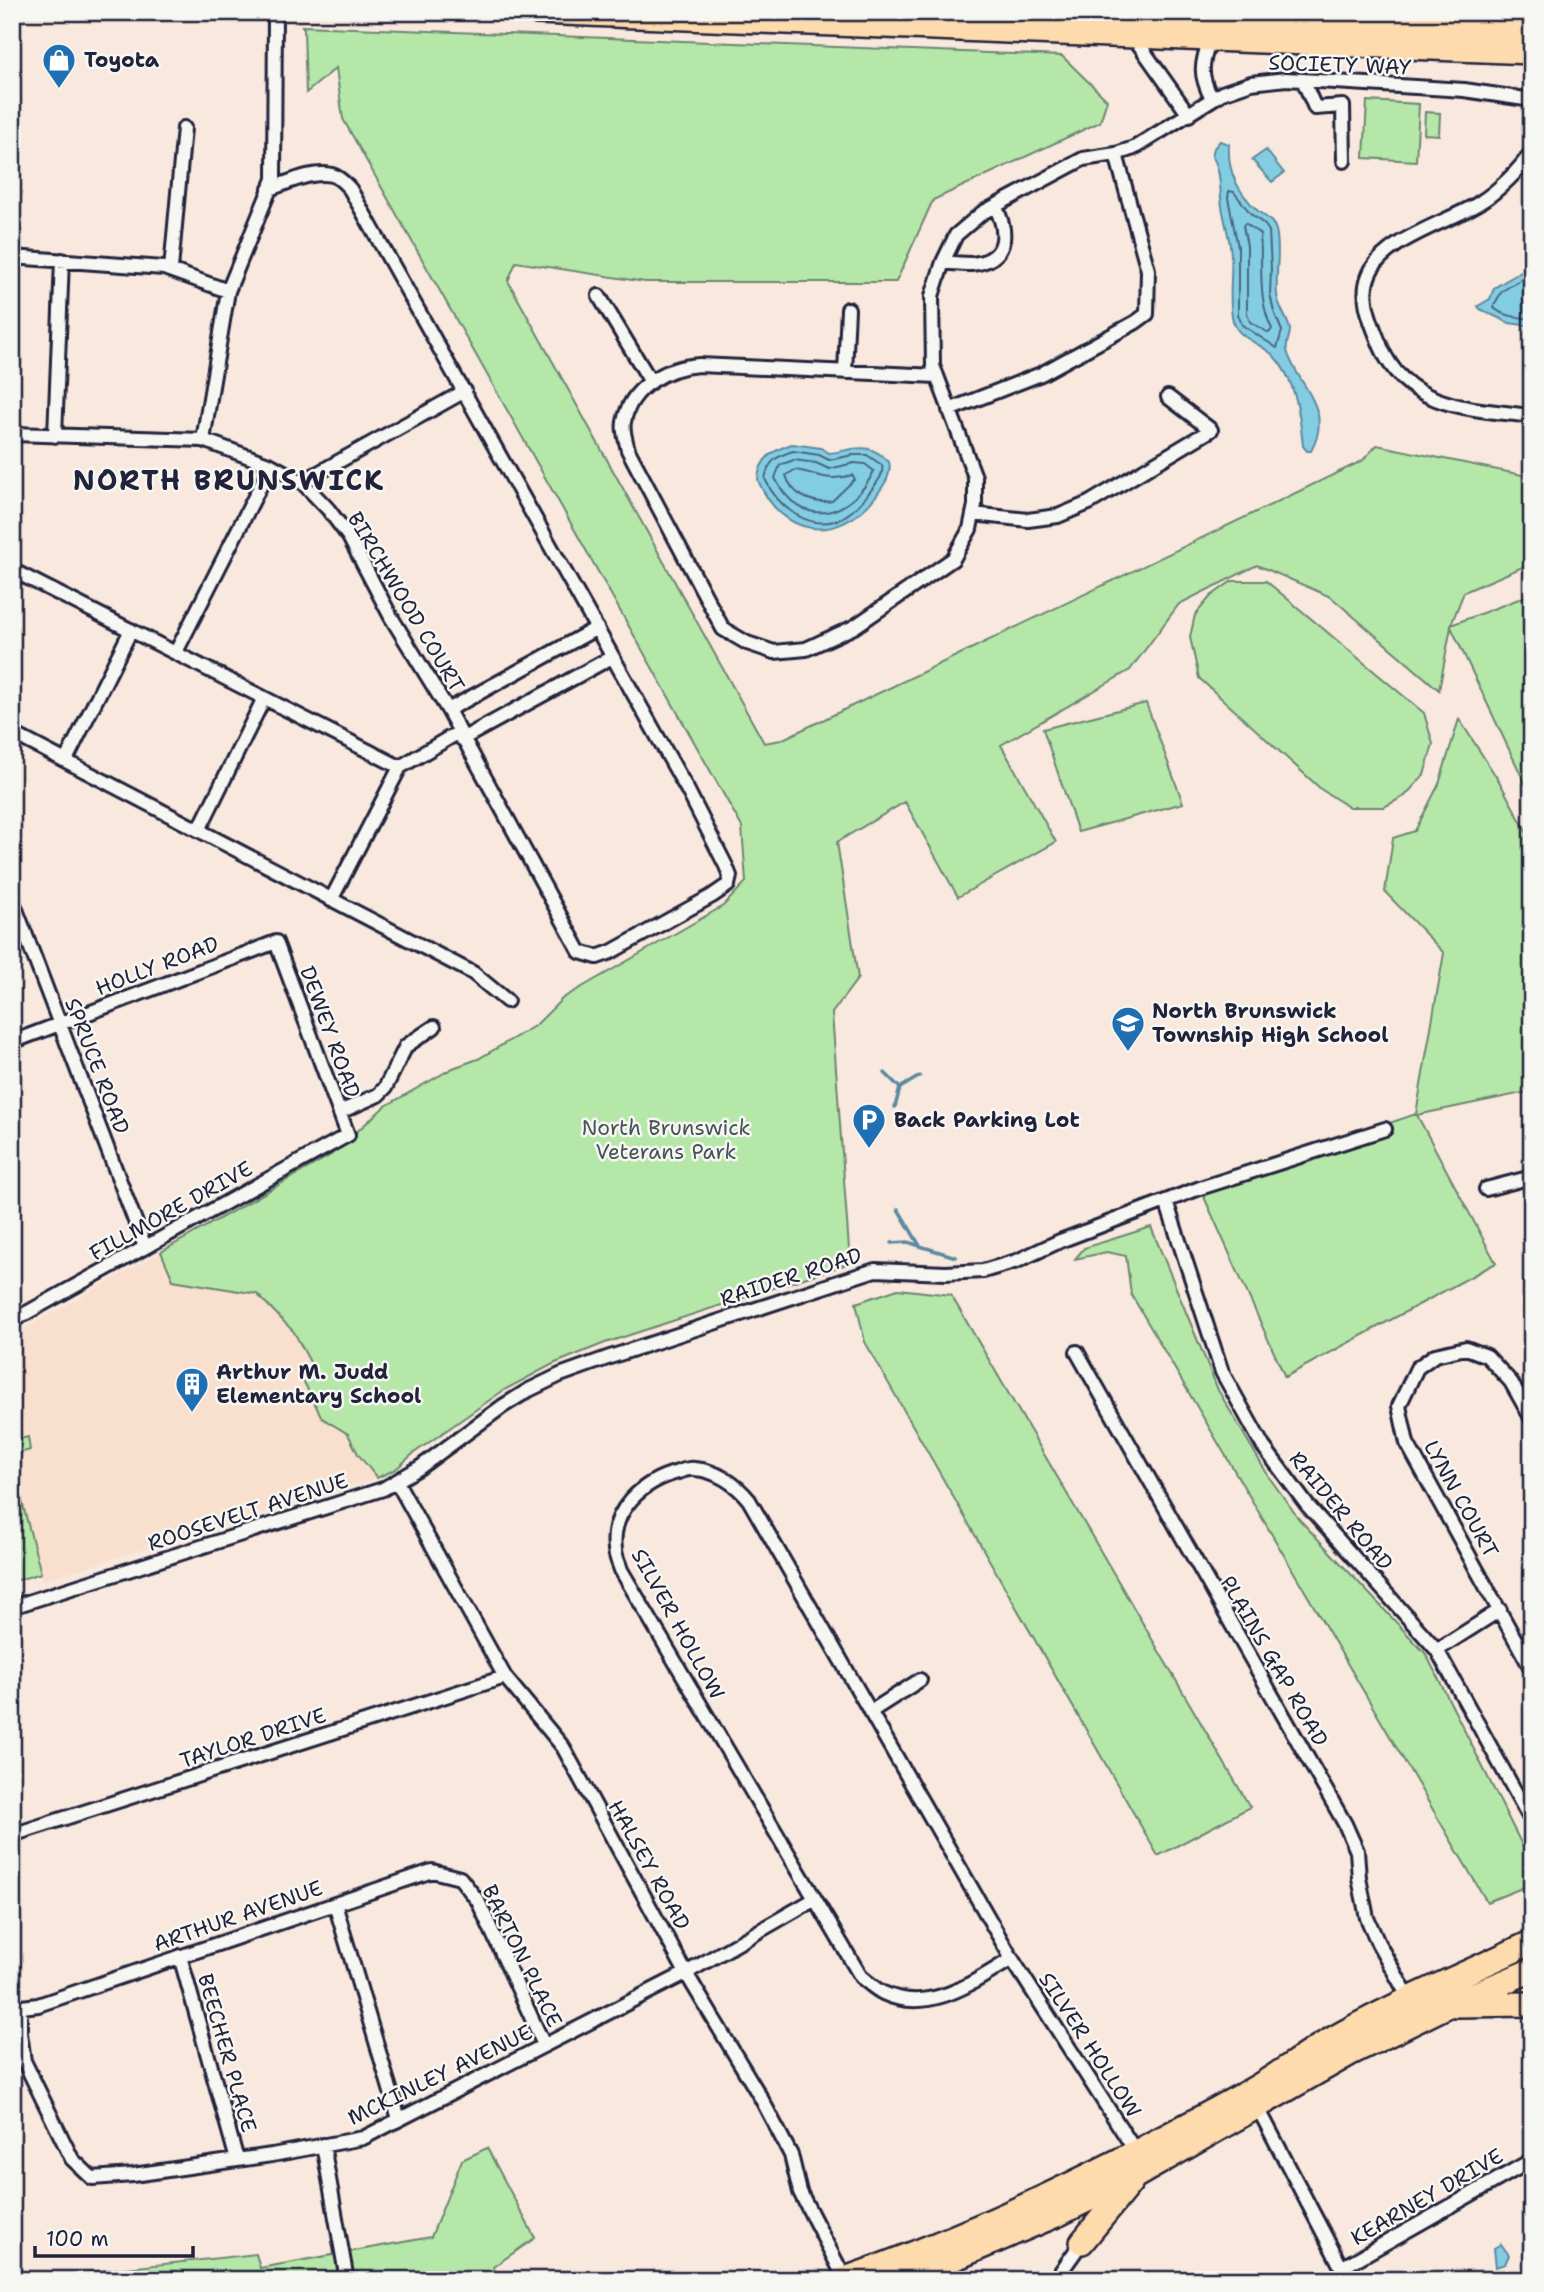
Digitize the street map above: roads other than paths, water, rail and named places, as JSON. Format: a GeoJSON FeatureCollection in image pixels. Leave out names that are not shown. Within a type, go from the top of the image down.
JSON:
{"type":"FeatureCollection","features":[{"type":"Feature","properties":{"kind":"highway"},"geometry":{"type":"LineString","coordinates":[[538,12],[1532,52]]}},
{"type":"Feature","properties":{"kind":"highway"},"geometry":{"type":"LineString","coordinates":[[1067,12],[1532,31]]}},
{"type":"Feature","properties":{"kind":"highway"},"geometry":{"type":"LineString","coordinates":[[1274,12],[1330,23]]}},
{"type":"Feature","properties":{"kind":"highway"},"geometry":{"type":"LineString","coordinates":[[904,2280],[1061,2213],[1134,2178],[1252,2099],[1328,2041],[1532,1942]]}},
{"type":"Feature","properties":{"kind":"highway"},"geometry":{"type":"LineString","coordinates":[[844,2279],[958,2236],[1449,2005],[1532,1970]]}},
{"type":"Feature","properties":{"kind":"highway"},"geometry":{"type":"LineString","coordinates":[[1449,2005],[1532,2004]]}},
{"type":"Feature","properties":{"kind":"highway"},"geometry":{"type":"LineString","coordinates":[[1082,2242],[1134,2178]]}},
{"type":"Feature","properties":{"kind":"highway"},"geometry":{"type":"LineString","coordinates":[[1061,2213],[1079,2221],[1083,2231],[1082,2242]]}},
{"type":"Feature","properties":{"kind":"street"},"geometry":{"type":"LineString","coordinates":[[203,440],[228,291],[274,179],[275,12]]}},
{"type":"Feature","properties":{"kind":"street"},"geometry":{"type":"LineString","coordinates":[[1133,36],[1189,116]]}},
{"type":"Feature","properties":{"kind":"street"},"geometry":{"type":"LineString","coordinates":[[1210,39],[1201,70],[1212,99]]}},
{"type":"Feature","properties":{"kind":"street"},"geometry":{"type":"LineString","coordinates":[[1303,80],[1315,108],[1342,106]]}},
{"type":"Feature","properties":{"kind":"street"},"geometry":{"type":"LineString","coordinates":[[1342,81],[1344,161]]}},
{"type":"Feature","properties":{"kind":"street","name":"SOCIETY WAY"},"geometry":{"type":"LineString","coordinates":[[651,382],[632,402],[627,412],[623,431],[628,450],[723,629],[747,643],[774,652],[806,649],[854,627],[953,559],[970,530],[975,477],[933,366],[932,296],[943,262],[957,235],[982,214],[1083,159],[1134,148],[1189,116],[1212,99],[1232,88],[1251,83],[1342,81],[1464,90],[1532,100]]}},
{"type":"Feature","properties":{"kind":"street"},"geometry":{"type":"LineString","coordinates":[[171,270],[184,128]]}},
{"type":"Feature","properties":{"kind":"street"},"geometry":{"type":"LineString","coordinates":[[1532,151],[1523,164],[1480,202],[1413,237],[1378,259],[1369,275],[1366,292],[1368,316],[1384,354],[1398,375],[1417,392],[1460,407],[1532,416]]}},
{"type":"Feature","properties":{"kind":"street"},"geometry":{"type":"LineString","coordinates":[[949,410],[1041,374],[1147,314],[1148,270],[1116,154]]}},
{"type":"Feature","properties":{"kind":"street"},"geometry":{"type":"LineString","coordinates":[[269,190],[317,175],[331,175],[340,179],[355,197],[612,657],[400,767],[331,900]]}},
{"type":"Feature","properties":{"kind":"street"},"geometry":{"type":"LineString","coordinates":[[943,262],[973,264],[994,257],[1003,244],[1004,225],[995,206]]}},
{"type":"Feature","properties":{"kind":"street"},"geometry":{"type":"LineString","coordinates":[[12,257],[171,270],[228,291]]}},
{"type":"Feature","properties":{"kind":"street"},"geometry":{"type":"LineString","coordinates":[[55,436],[62,260]]}},
{"type":"Feature","properties":{"kind":"street"},"geometry":{"type":"LineString","coordinates":[[598,296],[651,382],[666,372],[699,365],[937,376]]}},
{"type":"Feature","properties":{"kind":"street"},"geometry":{"type":"LineString","coordinates":[[845,372],[848,309]]}},
{"type":"Feature","properties":{"kind":"street"},"geometry":{"type":"LineString","coordinates":[[302,482],[465,391]]}},
{"type":"Feature","properties":{"kind":"street"},"geometry":{"type":"LineString","coordinates":[[973,514],[1028,520],[1058,516],[1089,503],[1211,430],[1168,397]]}},
{"type":"Feature","properties":{"kind":"street","name":"BIRCHWOOD COURT"},"geometry":{"type":"LineString","coordinates":[[12,434],[203,440],[271,465],[302,482],[328,509],[349,537],[391,617],[448,710],[570,937],[585,954],[597,957],[611,952],[712,896],[728,885],[730,876],[688,791],[612,657]]}},
{"type":"Feature","properties":{"kind":"street"},"geometry":{"type":"LineString","coordinates":[[176,652],[271,465]]}},
{"type":"Feature","properties":{"kind":"street"},"geometry":{"type":"LineString","coordinates":[[12,570],[400,767]]}},
{"type":"Feature","properties":{"kind":"street"},"geometry":{"type":"LineString","coordinates":[[448,710],[597,628]]}},
{"type":"Feature","properties":{"kind":"street"},"geometry":{"type":"LineString","coordinates":[[66,760],[131,630]]}},
{"type":"Feature","properties":{"kind":"street"},"geometry":{"type":"LineString","coordinates":[[199,830],[264,698]]}},
{"type":"Feature","properties":{"kind":"street"},"geometry":{"type":"LineString","coordinates":[[12,733],[472,973],[507,1000]]}},
{"type":"Feature","properties":{"kind":"street","name":"SPRUCE ROAD"},"geometry":{"type":"LineString","coordinates":[[12,899],[145,1247]]}},
{"type":"Feature","properties":{"kind":"street","name":"HOLLY ROAD"},"geometry":{"type":"LineString","coordinates":[[12,1042],[276,942]]}},
{"type":"Feature","properties":{"kind":"street","name":"DEWEY ROAD"},"geometry":{"type":"LineString","coordinates":[[276,942],[348,1135]]}},
{"type":"Feature","properties":{"kind":"street"},"geometry":{"type":"LineString","coordinates":[[340,1112],[378,1096],[385,1088],[406,1046],[434,1027]]}},
{"type":"Feature","properties":{"kind":"street","name":"RAIDER ROAD"},"geometry":{"type":"LineString","coordinates":[[479,1423],[529,1390],[560,1375],[854,1275],[875,1270],[946,1273],[983,1271],[1017,1261],[1060,1241],[1166,1200],[1385,1129]]}},
{"type":"Feature","properties":{"kind":"street","name":"FILLMORE DRIVE"},"geometry":{"type":"LineString","coordinates":[[12,1321],[348,1135]]}},
{"type":"Feature","properties":{"kind":"street"},"geometry":{"type":"LineString","coordinates":[[1486,1189],[1532,1177]]}},
{"type":"Feature","properties":{"kind":"street","name":"RAIDER ROAD"},"geometry":{"type":"LineString","coordinates":[[1166,1200],[1222,1373],[1263,1446],[1307,1505],[1437,1650],[1532,1822]]}},
{"type":"Feature","properties":{"kind":"street","name":"LYNN COURT"},"geometry":{"type":"LineString","coordinates":[[1532,1419],[1511,1381],[1487,1356],[1466,1348],[1435,1355],[1417,1368],[1399,1406],[1407,1443],[1532,1670]]}},
{"type":"Feature","properties":{"kind":"street","name":"PLAINS GAP ROAD"},"geometry":{"type":"LineString","coordinates":[[1077,1352],[1345,1825],[1357,1851],[1367,1918],[1410,2000]]}},
{"type":"Feature","properties":{"kind":"street","name":"ROOSEVELT AVENUE"},"geometry":{"type":"LineString","coordinates":[[12,1607],[328,1508],[397,1482],[479,1423]]}},
{"type":"Feature","properties":{"kind":"street","name":"SILVER HOLLOW"},"geometry":{"type":"LineString","coordinates":[[1012,1959],[957,1992],[931,2000],[902,1999],[882,1992],[860,1976],[621,1570],[615,1549],[618,1518],[634,1495],[665,1475],[693,1469],[736,1484],[749,1500],[1012,1959],[1136,2152]]}},
{"type":"Feature","properties":{"kind":"street","name":"HALSEY ROAD"},"geometry":{"type":"LineString","coordinates":[[397,1482],[505,1677],[563,1747],[686,1973],[761,2098],[791,2155],[800,2192],[844,2279]]}},
{"type":"Feature","properties":{"kind":"street"},"geometry":{"type":"LineString","coordinates":[[1437,1650],[1500,1610]]}},
{"type":"Feature","properties":{"kind":"street","name":"TAYLOR DRIVE"},"geometry":{"type":"LineString","coordinates":[[12,1835],[505,1677]]}},
{"type":"Feature","properties":{"kind":"street"},"geometry":{"type":"LineString","coordinates":[[870,1712],[920,1679]]}},
{"type":"Feature","properties":{"kind":"street","name":"ARTHUR AVENUE"},"geometry":{"type":"LineString","coordinates":[[16,2008],[38,2005],[432,1871],[460,1878],[465,1885]]}},
{"type":"Feature","properties":{"kind":"street","name":"BARTON PLACE"},"geometry":{"type":"LineString","coordinates":[[465,1885],[478,1901],[544,2045]]}},
{"type":"Feature","properties":{"kind":"street","name":"MCKINLEY AVENUE"},"geometry":{"type":"LineString","coordinates":[[16,2008],[24,2061],[72,2159],[92,2178],[113,2177],[237,2160],[363,2138],[686,1973],[815,1899]]}},
{"type":"Feature","properties":{"kind":"street"},"geometry":{"type":"LineString","coordinates":[[335,1904],[399,2119]]}},
{"type":"Feature","properties":{"kind":"street","name":"BEECHER PLACE"},"geometry":{"type":"LineString","coordinates":[[180,1956],[237,2160]]}},
{"type":"Feature","properties":{"kind":"street"},"geometry":{"type":"LineString","coordinates":[[1252,2099],[1348,2280]]}},
{"type":"Feature","properties":{"kind":"street"},"geometry":{"type":"LineString","coordinates":[[323,2145],[347,2280]]}},
{"type":"Feature","properties":{"kind":"street","name":"KEARNEY DRIVE"},"geometry":{"type":"LineString","coordinates":[[1341,2268],[1532,2160]]}},
{"type":"Feature","properties":{"kind":"street"},"geometry":{"type":"LineString","coordinates":[[1055,2280],[1082,2242]]}},
{"type":"Feature","properties":{"kind":"water"},"geometry":{"type":"Polygon","coordinates":[[[1220,141],[1229,144],[1230,164],[1240,189],[1251,204],[1271,221],[1276,230],[1277,295],[1290,330],[1287,351],[1317,409],[1317,436],[1311,451],[1307,451],[1303,446],[1296,398],[1281,365],[1267,350],[1242,335],[1234,324],[1231,307],[1230,246],[1218,171],[1212,156],[1220,141]]]}},
{"type":"Feature","properties":{"kind":"water"},"geometry":{"type":"Polygon","coordinates":[[[1266,150],[1284,173],[1272,182],[1252,160],[1266,150]]]}},
{"type":"Feature","properties":{"kind":"water"},"geometry":{"type":"Polygon","coordinates":[[[1532,265],[1532,326],[1509,323],[1480,309],[1478,306],[1490,299],[1494,288],[1532,265]]]}},
{"type":"Feature","properties":{"kind":"water"},"geometry":{"type":"Polygon","coordinates":[[[792,444],[821,448],[829,453],[860,448],[874,451],[889,462],[888,476],[876,496],[861,512],[845,522],[828,528],[812,528],[796,523],[781,514],[768,499],[758,480],[764,461],[779,449],[792,444]]]}},
{"type":"Feature","properties":{"kind":"water"},"geometry":{"type":"Polygon","coordinates":[[[1501,2244],[1509,2255],[1505,2264],[1496,2267],[1494,2248],[1501,2244]]]}},
{"type":"Feature","properties":{"kind":"waterway"},"geometry":{"type":"LineString","coordinates":[[885,1073],[900,1088]]}},
{"type":"Feature","properties":{"kind":"waterway"},"geometry":{"type":"LineString","coordinates":[[895,1107],[900,1088],[920,1076]]}},
{"type":"Feature","properties":{"kind":"waterway"},"geometry":{"type":"LineString","coordinates":[[898,1209],[920,1246],[956,1257]]}},
{"type":"Feature","properties":{"kind":"waterway"},"geometry":{"type":"LineString","coordinates":[[892,1243],[908,1242],[920,1246]]}},
{"type":"Feature","properties":{"kind":"place","name":"Toyota"},"geometry":{"type":"Point","coordinates":[59,90]}},
{"type":"Feature","properties":{"kind":"place","name":"North Brunswick Township High School"},"geometry":{"type":"Point","coordinates":[1128,1053]}},
{"type":"Feature","properties":{"kind":"place","name":"Back Parking Lot"},"geometry":{"type":"Point","coordinates":[869,1150]}},
{"type":"Feature","properties":{"kind":"place","name":"Arthur M. Judd Elementary School"},"geometry":{"type":"Point","coordinates":[192,1414]}},
{"type":"Feature","properties":{"kind":"district","name":"NORTH BRUNSWICK"},"geometry":{"type":"Point","coordinates":[229,480]}},
{"type":"Feature","properties":{"kind":"park label","name":"North Brunswick Veterans Park"},"geometry":{"type":"Point","coordinates":[666,1140]}}]}
